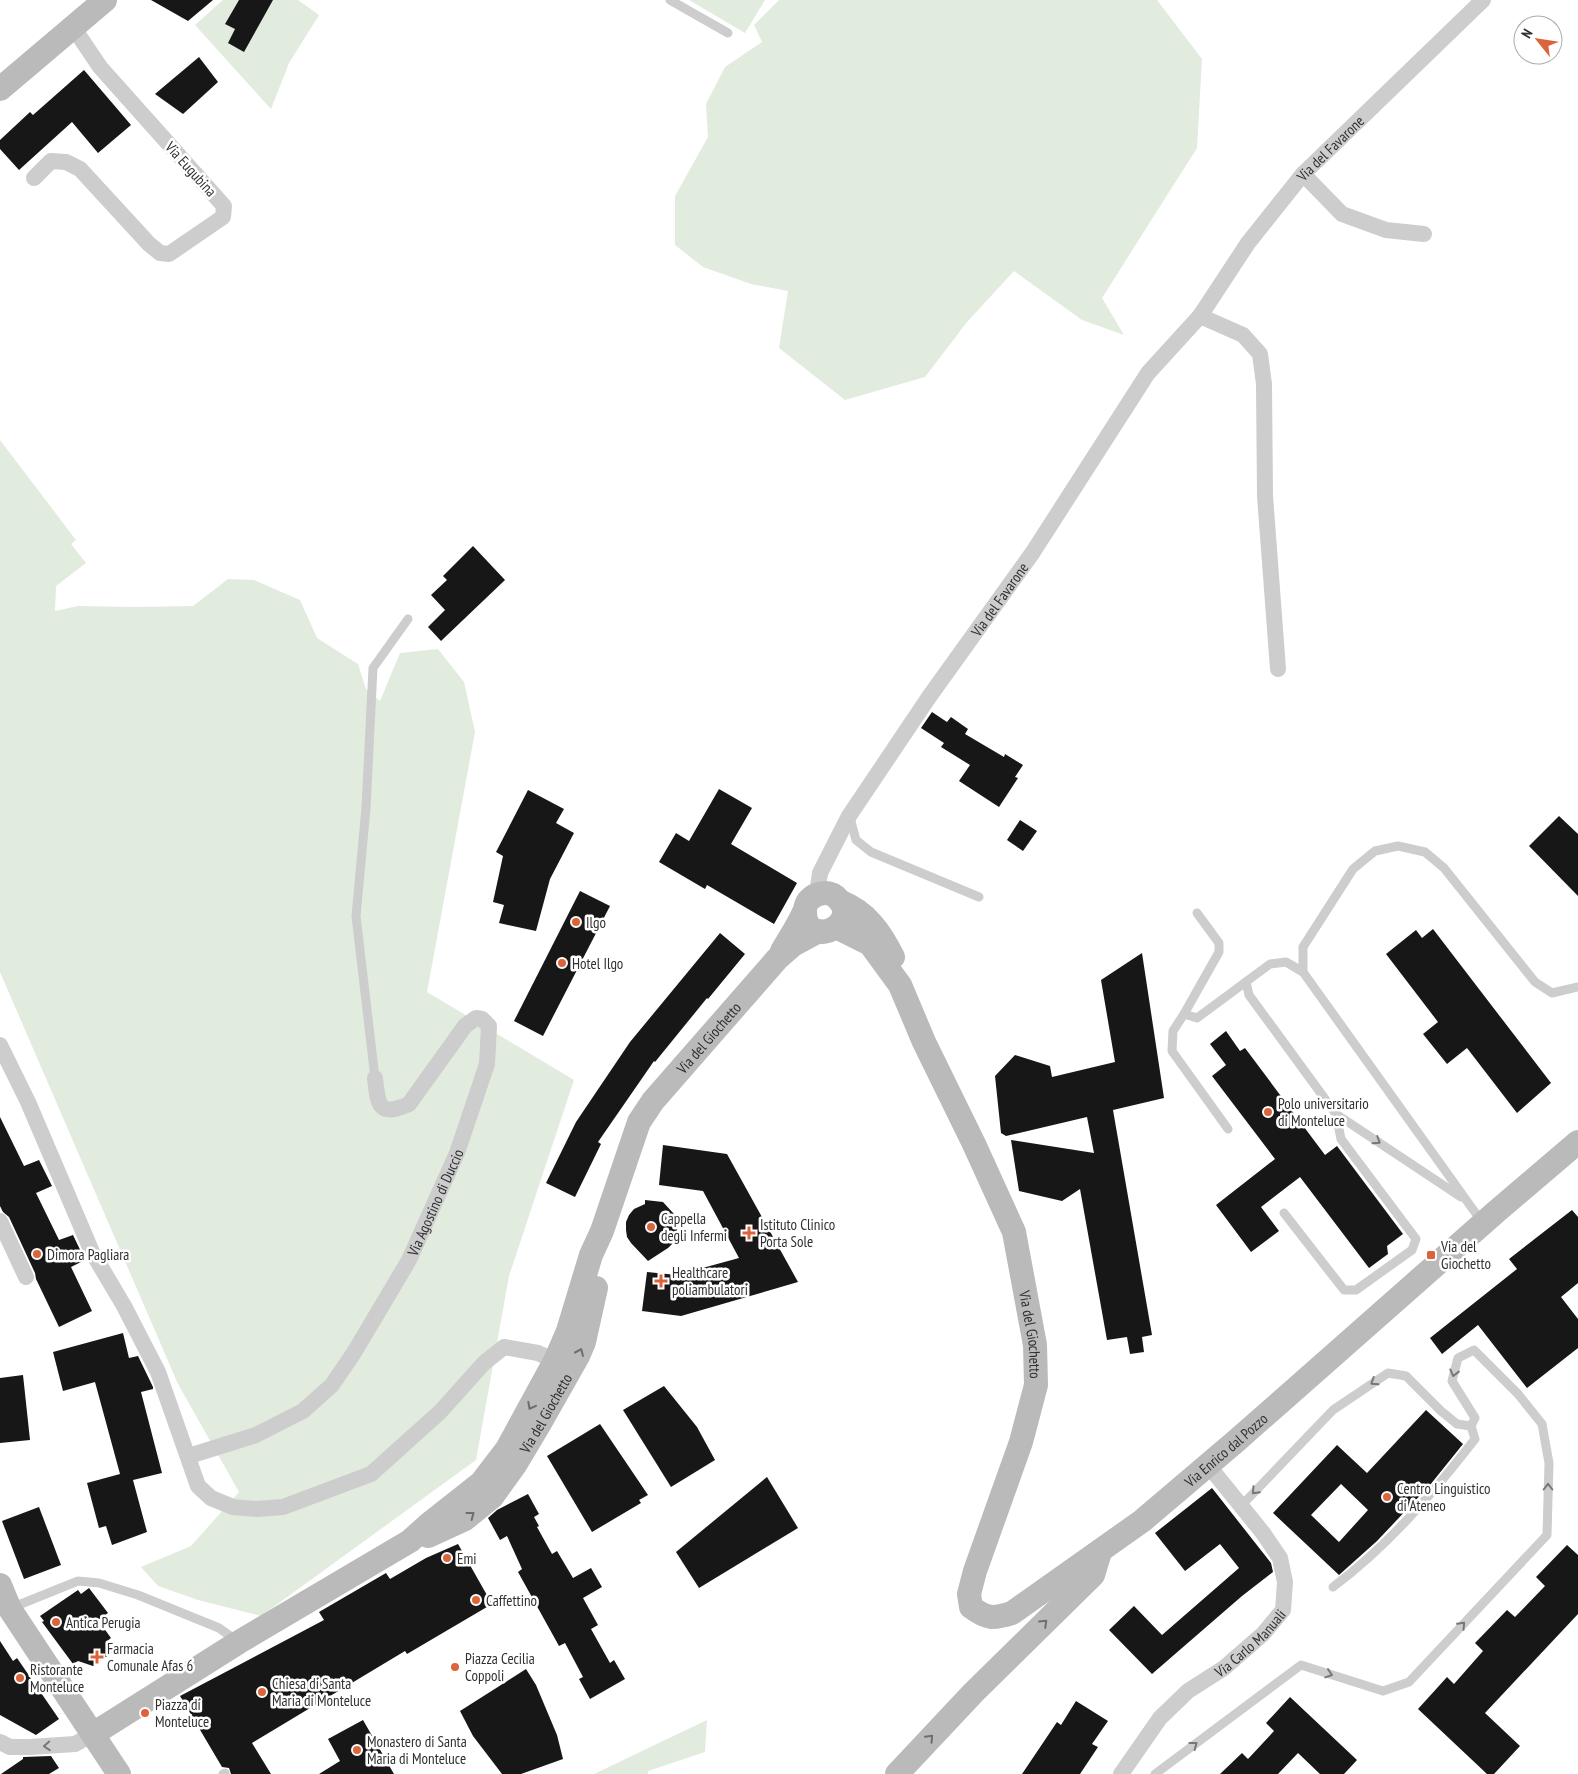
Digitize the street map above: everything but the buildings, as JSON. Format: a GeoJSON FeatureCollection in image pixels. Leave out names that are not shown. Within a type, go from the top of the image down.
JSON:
{"type":"FeatureCollection","features":[{"type":"Feature","properties":{"kind":"street"},"geometry":{"type":"LineString","coordinates":[[0,89],[105,0]]}},
{"type":"Feature","properties":{"kind":"street","name":"Via del Favarone"},"geometry":{"type":"LineString","coordinates":[[811,903],[820,873],[849,816],[929,697],[1033,552],[1148,373],[1200,316],[1248,243],[1303,174],[1482,0]]}},
{"type":"Feature","properties":{"kind":"street","name":"Via Eugubina"},"geometry":{"type":"LineString","coordinates":[[34,178],[51,161],[66,162],[80,169],[149,244],[160,253],[169,254],[223,216],[224,206],[100,67],[74,27]]}},
{"type":"Feature","properties":{"kind":"street"},"geometry":{"type":"LineString","coordinates":[[1303,174],[1342,214],[1386,230],[1424,234]]}},
{"type":"Feature","properties":{"kind":"street"},"geometry":{"type":"LineString","coordinates":[[1200,316],[1243,335],[1260,354],[1264,384],[1265,496],[1278,669]]}},
{"type":"Feature","properties":{"kind":"street","name":"Via del Giochetto"},"geometry":{"type":"LineString","coordinates":[[777,959],[811,903],[829,893],[860,912],[882,935],[894,958],[900,985],[924,1042],[974,1144],[1014,1232],[1035,1345],[1036,1385],[1021,1442],[975,1571],[969,1594],[971,1607],[983,1616],[996,1618],[1012,1612],[1100,1552]]}},
{"type":"Feature","properties":{"kind":"street"},"geometry":{"type":"LineString","coordinates":[[828,929],[842,920],[841,902]]}},
{"type":"Feature","properties":{"kind":"street","name":"Via del Giochetto"},"geometry":{"type":"LineString","coordinates":[[811,903],[807,922],[811,927],[828,929],[870,944],[900,985]]}},
{"type":"Feature","properties":{"kind":"street","name":"Via del Giochetto"},"geometry":{"type":"LineString","coordinates":[[93,1734],[239,1642],[410,1541],[481,1483],[507,1449],[555,1361],[568,1331],[591,1255],[602,1232],[639,1122],[653,1101],[777,959],[793,945],[828,929]]}},
{"type":"Feature","properties":{"kind":"street","name":"Via Agostino di Duccio"},"geometry":{"type":"LineString","coordinates":[[189,1456],[256,1435],[302,1411],[332,1385],[355,1351],[409,1260],[457,1153],[487,1064],[489,1026],[482,1019],[476,1018],[465,1026],[409,1104],[396,1110],[385,1109],[378,1102],[375,1078]]}},
{"type":"Feature","properties":{"kind":"street"},"geometry":{"type":"LineString","coordinates":[[0,1045],[28,1102],[92,1252],[124,1306],[158,1372],[198,1486],[211,1498],[233,1507],[256,1509],[283,1507],[371,1474],[440,1412],[484,1363],[504,1347],[538,1353],[555,1361]]}},
{"type":"Feature","properties":{"kind":"street","name":"Via Enrico dal Pozzo"},"geometry":{"type":"LineString","coordinates":[[1100,1552],[1142,1521],[1208,1465],[1482,1223],[1578,1142]]}},
{"type":"Feature","properties":{"kind":"street"},"geometry":{"type":"LineString","coordinates":[[0,1221],[26,1277]]}},
{"type":"Feature","properties":{"kind":"street","name":"Via del Giochetto"},"geometry":{"type":"LineString","coordinates":[[410,1541],[436,1534],[465,1519],[492,1497],[514,1465],[569,1374],[584,1342],[594,1300],[602,1232]]}},
{"type":"Feature","properties":{"kind":"street","name":"Via Carlo Manuali"},"geometry":{"type":"LineString","coordinates":[[1121,1774],[1160,1718],[1188,1691],[1224,1668],[1263,1634],[1283,1610],[1285,1582],[1280,1558],[1263,1533],[1208,1465]]}},
{"type":"Feature","properties":{"kind":"street"},"geometry":{"type":"LineString","coordinates":[[897,1774],[973,1693],[1093,1575],[1100,1552]]}},
{"type":"Feature","properties":{"kind":"street"},"geometry":{"type":"LineString","coordinates":[[0,1585],[10,1609],[119,1774]]}},
{"type":"Feature","properties":{"kind":"street"},"geometry":{"type":"LineString","coordinates":[[0,1742],[10,1747],[74,1744],[93,1734]]}},
{"type":"Feature","properties":{"kind":"lane"},"geometry":{"type":"LineString","coordinates":[[670,0],[728,33]]}},
{"type":"Feature","properties":{"kind":"lane"},"geometry":{"type":"LineString","coordinates":[[375,1078],[356,916],[366,808],[373,668],[408,619]]}},
{"type":"Feature","properties":{"kind":"lane"},"geometry":{"type":"LineString","coordinates":[[849,816],[856,840],[871,852],[980,897]]}},
{"type":"Feature","properties":{"kind":"lane"},"geometry":{"type":"LineString","coordinates":[[1303,972],[1303,947],[1353,869],[1375,851],[1398,846],[1425,852],[1444,868],[1534,982],[1552,993],[1578,987]]}},
{"type":"Feature","properties":{"kind":"lane"},"geometry":{"type":"LineString","coordinates":[[1197,913],[1218,943],[1219,952],[1173,1031],[1172,1051],[1228,1129]]}},
{"type":"Feature","properties":{"kind":"lane"},"geometry":{"type":"LineString","coordinates":[[1184,1014],[1197,1018],[1270,964],[1286,962],[1303,972],[1482,1223]]}},
{"type":"Feature","properties":{"kind":"lane"},"geometry":{"type":"LineString","coordinates":[[1246,982],[1249,995],[1336,1114],[1466,1201]]}},
{"type":"Feature","properties":{"kind":"lane"},"geometry":{"type":"LineString","coordinates":[[1284,1212],[1344,1290],[1356,1290],[1412,1250],[1416,1239],[1341,1139],[1336,1114]]}},
{"type":"Feature","properties":{"kind":"lane"},"geometry":{"type":"LineString","coordinates":[[1155,1774],[1302,1665],[1383,1691],[1409,1682],[1547,1535],[1548,1463],[1542,1424],[1518,1394],[1474,1350],[1458,1358],[1452,1381],[1475,1418],[1471,1426],[1475,1439],[1418,1508],[1359,1567],[1333,1587]]}},
{"type":"Feature","properties":{"kind":"lane"},"geometry":{"type":"LineString","coordinates":[[1241,1506],[1333,1410],[1388,1374],[1406,1376],[1457,1424],[1471,1426]]}},
{"type":"Feature","properties":{"kind":"lane"},"geometry":{"type":"LineString","coordinates":[[10,1609],[78,1580],[99,1583],[138,1595],[219,1628],[239,1642]]}},
{"type":"Feature","properties":{"kind":"shaded area"},"geometry":{"type":"Polygon","coordinates":[[[223,0],[298,0],[319,15],[289,63],[271,109],[195,25],[223,0]]]}},
{"type":"Feature","properties":{"kind":"shaded area"},"geometry":{"type":"Polygon","coordinates":[[[689,0],[765,0],[745,33],[689,0]]]}},
{"type":"Feature","properties":{"kind":"shaded area"},"geometry":{"type":"Polygon","coordinates":[[[779,0],[1157,0],[1202,59],[1197,148],[1102,298],[1124,335],[1082,320],[1014,271],[967,322],[925,377],[845,400],[779,348],[788,291],[751,284],[703,267],[675,245],[675,196],[708,137],[706,104],[725,67],[762,42],[754,25],[779,0]]]}},
{"type":"Feature","properties":{"kind":"shaded area"},"geometry":{"type":"Polygon","coordinates":[[[0,440],[76,540],[71,544],[86,563],[56,586],[55,611],[78,606],[193,606],[228,579],[254,580],[300,600],[317,638],[358,664],[366,689],[380,701],[400,653],[438,649],[464,682],[475,732],[427,992],[574,1080],[509,1276],[476,1460],[261,1616],[198,1600],[158,1586],[141,1567],[191,1546],[239,1492],[178,1384],[0,972],[0,440]]]}},
{"type":"Feature","properties":{"kind":"shaded area"},"geometry":{"type":"Polygon","coordinates":[[[707,1720],[705,1752],[648,1771],[648,1774],[594,1774],[707,1720]]]}},
{"type":"Feature","properties":{"kind":"place","name":"Ilgo"},"geometry":{"type":"Point","coordinates":[576,922]}},
{"type":"Feature","properties":{"kind":"place","name":"Hotel Ilgo"},"geometry":{"type":"Point","coordinates":[562,963]}},
{"type":"Feature","properties":{"kind":"place","name":"Polo universitario di Monteluce"},"geometry":{"type":"Point","coordinates":[1268,1112]}},
{"type":"Feature","properties":{"kind":"place","name":"Cappella degli Infermi"},"geometry":{"type":"Point","coordinates":[651,1227]}},
{"type":"Feature","properties":{"kind":"place","name":"Istituto Clinico Porta Sole"},"geometry":{"type":"Point","coordinates":[749,1233]}},
{"type":"Feature","properties":{"kind":"place","name":"Dimora Pagliara"},"geometry":{"type":"Point","coordinates":[37,1254]}},
{"type":"Feature","properties":{"kind":"place","name":"Via del Giochetto"},"geometry":{"type":"Point","coordinates":[1431,1255]}},
{"type":"Feature","properties":{"kind":"place","name":"Healthcare poliambulatori"},"geometry":{"type":"Point","coordinates":[661,1281]}},
{"type":"Feature","properties":{"kind":"place","name":"Centro Linguistico di Ateneo"},"geometry":{"type":"Point","coordinates":[1387,1497]}},
{"type":"Feature","properties":{"kind":"place","name":"Emi"},"geometry":{"type":"Point","coordinates":[447,1558]}},
{"type":"Feature","properties":{"kind":"place","name":"Caffettino"},"geometry":{"type":"Point","coordinates":[476,1600]}},
{"type":"Feature","properties":{"kind":"place","name":"Antica Perugia"},"geometry":{"type":"Point","coordinates":[56,1622]}},
{"type":"Feature","properties":{"kind":"place","name":"Farmacia Comunale Afas 6"},"geometry":{"type":"Point","coordinates":[97,1657]}},
{"type":"Feature","properties":{"kind":"place","name":"Piazza Cecilia Coppoli"},"geometry":{"type":"Point","coordinates":[455,1667]}},
{"type":"Feature","properties":{"kind":"place","name":"Ristorante Monteluce"},"geometry":{"type":"Point","coordinates":[20,1678]}},
{"type":"Feature","properties":{"kind":"place","name":"Chiesa di Santa Maria di Monteluce"},"geometry":{"type":"Point","coordinates":[262,1692]}},
{"type":"Feature","properties":{"kind":"place","name":"Piazza di Monteluce"},"geometry":{"type":"Point","coordinates":[145,1713]}},
{"type":"Feature","properties":{"kind":"place","name":"Monastero di Santa Maria di Monteluce"},"geometry":{"type":"Point","coordinates":[357,1750]}}]}
